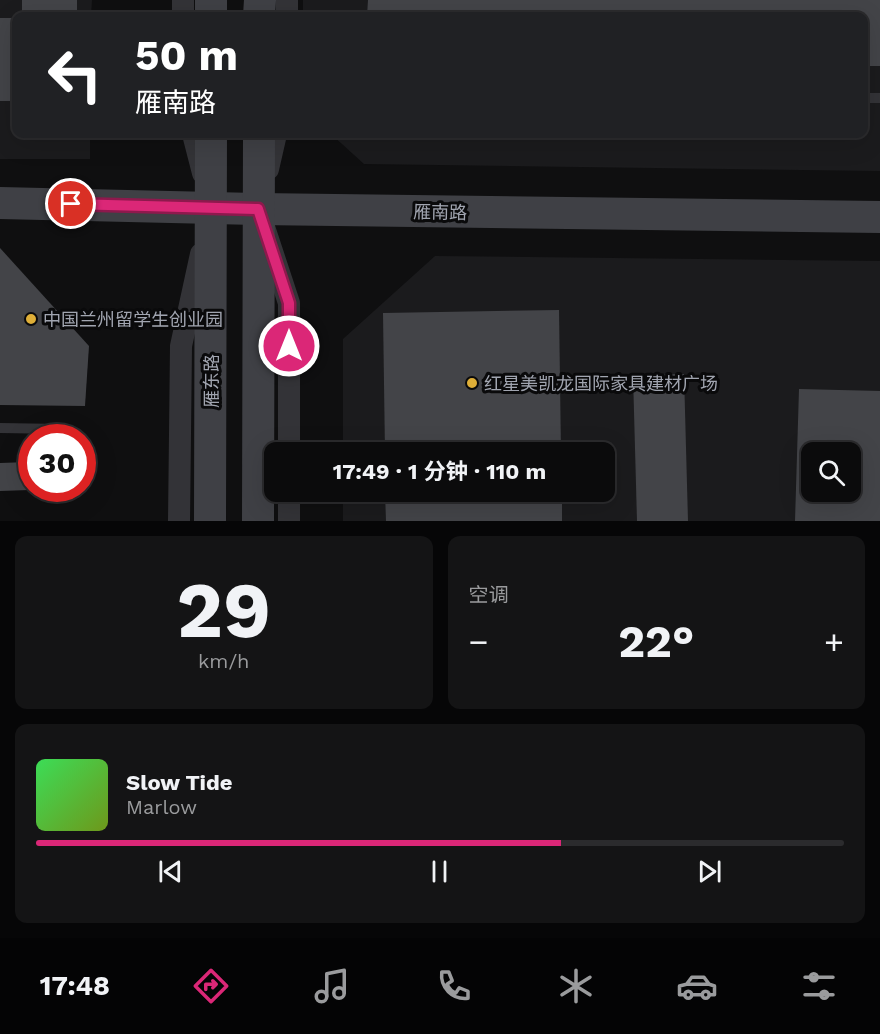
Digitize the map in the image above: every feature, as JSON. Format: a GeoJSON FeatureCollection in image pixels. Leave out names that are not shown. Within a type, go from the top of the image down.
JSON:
{"type":"FeatureCollection","features":[{"type":"Feature","properties":{"kind":"main road","name":"雁东路"},"geometry":{"type":"LineString","coordinates":[[210,521],[212,138]]}},
{"type":"Feature","properties":{"kind":"main road"},"geometry":{"type":"LineString","coordinates":[[258,521],[259,138]]}},
{"type":"Feature","properties":{"kind":"main road","name":"雁南路"},"geometry":{"type":"LineString","coordinates":[[0,203],[258,209],[880,217]]}},
{"type":"Feature","properties":{"kind":"street"},"geometry":{"type":"LineString","coordinates":[[179,521],[181,346],[212,207],[194,138]]}},
{"type":"Feature","properties":{"kind":"street"},"geometry":{"type":"LineString","coordinates":[[275,138],[258,209],[289,303],[289,442]]}},
{"type":"Feature","properties":{"kind":"street"},"geometry":{"type":"LineString","coordinates":[[289,502],[289,521]]}},
{"type":"Feature","properties":{"kind":"lane"},"geometry":{"type":"LineString","coordinates":[[0,428],[18,428]]}},
{"type":"Feature","properties":{"kind":"shaded area"},"geometry":{"type":"Polygon","coordinates":[[[0,0],[92,0],[91,12],[12,12],[12,138],[90,138],[90,159],[0,159],[0,0]]]}},
{"type":"Feature","properties":{"kind":"shaded area"},"geometry":{"type":"Polygon","coordinates":[[[303,0],[880,0],[880,171],[364,164],[335,138],[868,138],[868,12],[303,12],[303,0]]]}},
{"type":"Feature","properties":{"kind":"shaded area"},"geometry":{"type":"Polygon","coordinates":[[[435,256],[880,261],[880,521],[343,521],[343,502],[615,502],[615,442],[343,442],[343,339],[435,256]]]}},
{"type":"Feature","properties":{"kind":"building"},"geometry":{"type":"Polygon","coordinates":[[[22,0],[77,0],[77,12],[22,12],[22,0]]]}},
{"type":"Feature","properties":{"kind":"building"},"geometry":{"type":"Polygon","coordinates":[[[368,0],[880,0],[880,66],[868,66],[868,12],[367,12],[368,0]]]}},
{"type":"Feature","properties":{"kind":"building"},"geometry":{"type":"Polygon","coordinates":[[[0,18],[12,18],[12,101],[0,101],[0,18]]]}},
{"type":"Feature","properties":{"kind":"building","name":"中国兰州留学生创业园"},"geometry":{"type":"Polygon","coordinates":[[[0,248],[89,346],[85,406],[0,405],[0,248]]]}},
{"type":"Feature","properties":{"kind":"building","name":"红星美凯龙国际家具建材广场"},"geometry":{"type":"Polygon","coordinates":[[[559,310],[561,442],[385,442],[383,313],[559,310]]]}},
{"type":"Feature","properties":{"kind":"building"},"geometry":{"type":"Polygon","coordinates":[[[684,374],[688,521],[637,521],[633,375],[684,374]]]}},
{"type":"Feature","properties":{"kind":"building"},"geometry":{"type":"Polygon","coordinates":[[[799,389],[880,391],[880,521],[795,521],[799,389]]]}},
{"type":"Feature","properties":{"kind":"building"},"geometry":{"type":"Polygon","coordinates":[[[18,462],[18,490],[0,491],[0,463],[18,462]]]}},
{"type":"Feature","properties":{"kind":"building"},"geometry":{"type":"Polygon","coordinates":[[[385,502],[562,502],[562,521],[386,521],[385,502]]]}},
{"type":"Feature","properties":{"kind":"place","name":"中国兰州留学生创业园"},"geometry":{"type":"Point","coordinates":[31,319]}},
{"type":"Feature","properties":{"kind":"place","name":"红星美凯龙国际家具建材广场"},"geometry":{"type":"Point","coordinates":[472,383]}},
{"type":"Feature","properties":{"kind":"route"},"geometry":{"type":"LineString","coordinates":[[71,204],[258,209],[289,303],[289,346]]}}]}
